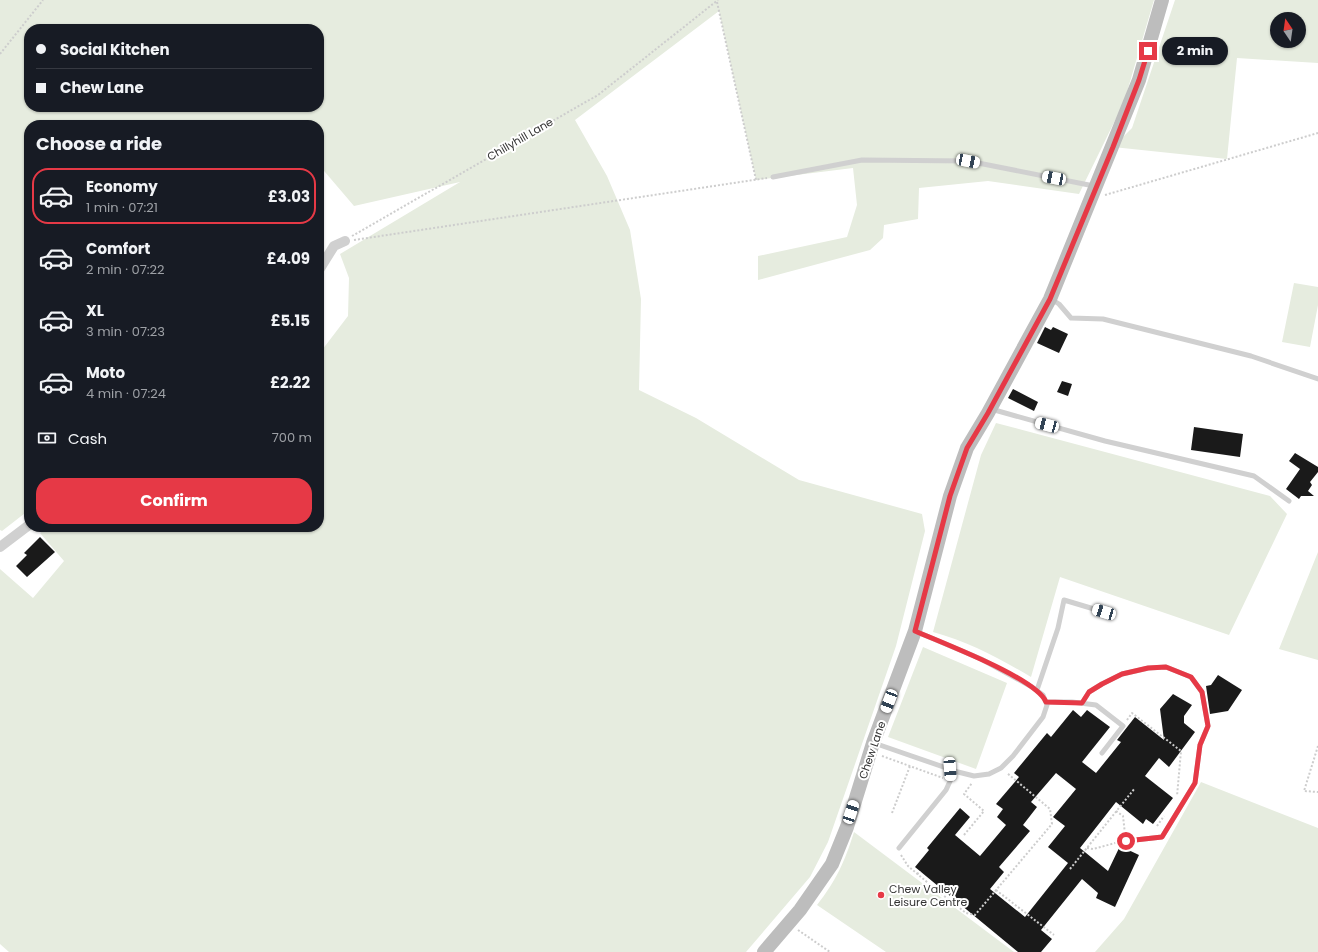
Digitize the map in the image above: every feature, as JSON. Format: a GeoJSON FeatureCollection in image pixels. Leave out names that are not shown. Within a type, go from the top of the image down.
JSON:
{"type":"FeatureCollection","features":[{"type":"Feature","properties":{"kind":"main road","name":"Chew Lane"},"geometry":{"type":"LineString","coordinates":[[764,952],[823,880],[832,864],[847,827],[872,748],[915,631],[950,496],[967,448],[1050,299],[1095,192],[1139,80],[1162,0]]}},
{"type":"Feature","properties":{"kind":"street"},"geometry":{"type":"LineString","coordinates":[[324,262],[334,246],[345,241]]}},
{"type":"Feature","properties":{"kind":"street"},"geometry":{"type":"LineString","coordinates":[[0,547],[24,530]]}},
{"type":"Feature","properties":{"kind":"lane"},"geometry":{"type":"LineString","coordinates":[[773,177],[862,160],[968,161],[1095,192]]}},
{"type":"Feature","properties":{"kind":"lane"},"geometry":{"type":"LineString","coordinates":[[1050,299],[1059,304],[1071,318],[1103,319],[1251,356],[1318,378]]}},
{"type":"Feature","properties":{"kind":"lane"},"geometry":{"type":"LineString","coordinates":[[990,409],[1105,441],[1254,476],[1288,501]]}},
{"type":"Feature","properties":{"kind":"lane"},"geometry":{"type":"LineString","coordinates":[[1037,690],[1058,628],[1064,600],[1104,612]]}},
{"type":"Feature","properties":{"kind":"lane"},"geometry":{"type":"LineString","coordinates":[[872,748],[974,776],[989,774],[1001,768],[1013,756],[1043,718],[1047,705],[1043,695],[1037,690],[981,659],[915,631]]}},
{"type":"Feature","properties":{"kind":"lane"},"geometry":{"type":"LineString","coordinates":[[1082,703],[1089,692],[1102,684],[1122,674],[1148,668],[1166,667],[1191,677],[1202,692],[1208,726],[1200,745],[1195,783],[1162,837],[1126,841]]}},
{"type":"Feature","properties":{"kind":"lane"},"geometry":{"type":"LineString","coordinates":[[1046,702],[1096,705],[1123,726],[1102,753]]}},
{"type":"Feature","properties":{"kind":"lane"},"geometry":{"type":"LineString","coordinates":[[899,848],[946,790],[950,781],[950,769]]}},
{"type":"Feature","properties":{"kind":"path"},"geometry":{"type":"LineString","coordinates":[[0,54],[43,0]]}},
{"type":"Feature","properties":{"kind":"path"},"geometry":{"type":"LineString","coordinates":[[717,0],[756,180]]}},
{"type":"Feature","properties":{"kind":"path","name":"Chillyhill Lane"},"geometry":{"type":"LineString","coordinates":[[345,241],[598,95],[717,0]]}},
{"type":"Feature","properties":{"kind":"path"},"geometry":{"type":"LineString","coordinates":[[1095,192],[1318,133]]}},
{"type":"Feature","properties":{"kind":"path"},"geometry":{"type":"LineString","coordinates":[[345,241],[773,177]]}},
{"type":"Feature","properties":{"kind":"path"},"geometry":{"type":"LineString","coordinates":[[1123,726],[1132,713],[1181,751],[1177,800]]}},
{"type":"Feature","properties":{"kind":"path"},"geometry":{"type":"LineString","coordinates":[[1318,746],[1304,791],[1318,792]]}},
{"type":"Feature","properties":{"kind":"path"},"geometry":{"type":"LineString","coordinates":[[872,748],[910,766],[950,781]]}},
{"type":"Feature","properties":{"kind":"path"},"geometry":{"type":"LineString","coordinates":[[892,813],[910,766]]}},
{"type":"Feature","properties":{"kind":"path"},"geometry":{"type":"LineString","coordinates":[[899,848],[902,858],[917,874],[965,910],[975,915],[1052,824],[1050,809],[1001,768]]}},
{"type":"Feature","properties":{"kind":"path"},"geometry":{"type":"LineString","coordinates":[[964,835],[984,810],[964,794],[973,782],[974,776]]}},
{"type":"Feature","properties":{"kind":"path"},"geometry":{"type":"LineString","coordinates":[[1070,869],[1135,788]]}},
{"type":"Feature","properties":{"kind":"path"},"geometry":{"type":"LineString","coordinates":[[1087,848],[1093,849],[1126,841],[1123,816],[1116,811]]}},
{"type":"Feature","properties":{"kind":"path"},"geometry":{"type":"LineString","coordinates":[[1157,826],[1165,815]]}},
{"type":"Feature","properties":{"kind":"path"},"geometry":{"type":"LineString","coordinates":[[917,874],[921,872]]}},
{"type":"Feature","properties":{"kind":"path"},"geometry":{"type":"LineString","coordinates":[[996,890],[1054,935]]}},
{"type":"Feature","properties":{"kind":"path"},"geometry":{"type":"LineString","coordinates":[[789,923],[830,952]]}},
{"type":"Feature","properties":{"kind":"shaded area"},"geometry":{"type":"Polygon","coordinates":[[[0,0],[1154,0],[1124,102],[1079,194],[988,181],[919,188],[918,219],[884,225],[883,238],[870,250],[758,280],[758,256],[847,237],[857,205],[853,168],[756,180],[719,11],[575,120],[607,176],[630,230],[641,299],[639,390],[696,418],[799,480],[922,514],[925,531],[896,646],[828,842],[810,877],[746,952],[9,952],[0,944],[0,569],[33,598],[64,561],[40,533],[41,532],[324,532],[324,347],[348,316],[349,278],[340,254],[460,182],[354,206],[324,171],[324,120],[24,120],[24,514],[2,531],[0,530],[0,0]]]}},
{"type":"Feature","properties":{"kind":"shaded area"},"geometry":{"type":"Polygon","coordinates":[[[1175,0],[1318,0],[1318,63],[1237,58],[1227,159],[1113,147],[1132,128],[1175,0]]]}},
{"type":"Feature","properties":{"kind":"shaded area"},"geometry":{"type":"Polygon","coordinates":[[[1294,283],[1318,287],[1318,305],[1310,347],[1282,342],[1294,283]]]}},
{"type":"Feature","properties":{"kind":"shaded area"},"geometry":{"type":"Polygon","coordinates":[[[996,423],[1270,496],[1287,514],[1229,635],[1060,577],[1031,677],[984,651],[933,632],[981,455],[996,423]]]}},
{"type":"Feature","properties":{"kind":"shaded area"},"geometry":{"type":"Polygon","coordinates":[[[1318,552],[1318,660],[1279,649],[1318,552]]]}},
{"type":"Feature","properties":{"kind":"shaded area"},"geometry":{"type":"Polygon","coordinates":[[[923,647],[1007,683],[976,769],[888,737],[923,647]]]}},
{"type":"Feature","properties":{"kind":"shaded area"},"geometry":{"type":"Polygon","coordinates":[[[1201,782],[1318,828],[1318,952],[1095,952],[1124,919],[1201,782]]]}},
{"type":"Feature","properties":{"kind":"shaded area","name":"Chew Valley Leisure Centre"},"geometry":{"type":"Polygon","coordinates":[[[854,832],[1014,952],[886,952],[817,905],[830,888],[847,852],[854,832]]]}},
{"type":"Feature","properties":{"kind":"building"},"geometry":{"type":"Polygon","coordinates":[[[1045,327],[1051,330],[1053,327],[1068,334],[1059,353],[1037,343],[1045,327]]]}},
{"type":"Feature","properties":{"kind":"building"},"geometry":{"type":"Polygon","coordinates":[[[1062,381],[1072,384],[1068,396],[1057,392],[1062,381]]]}},
{"type":"Feature","properties":{"kind":"building"},"geometry":{"type":"Polygon","coordinates":[[[1013,389],[1038,402],[1034,411],[1008,398],[1013,389]]]}},
{"type":"Feature","properties":{"kind":"building"},"geometry":{"type":"Polygon","coordinates":[[[1194,427],[1243,434],[1240,457],[1191,450],[1194,427]]]}},
{"type":"Feature","properties":{"kind":"building"},"geometry":{"type":"Polygon","coordinates":[[[1295,453],[1318,467],[1318,472],[1310,482],[1312,485],[1308,491],[1314,496],[1301,496],[1299,499],[1286,489],[1300,469],[1289,461],[1295,453]]]}},
{"type":"Feature","properties":{"kind":"building"},"geometry":{"type":"Polygon","coordinates":[[[40,537],[55,552],[27,577],[16,566],[27,555],[24,553],[40,537]]]}},
{"type":"Feature","properties":{"kind":"building"},"geometry":{"type":"Polygon","coordinates":[[[1218,675],[1242,690],[1228,711],[1210,714],[1206,686],[1211,685],[1218,675]]]}},
{"type":"Feature","properties":{"kind":"building"},"geometry":{"type":"Polygon","coordinates":[[[1173,694],[1192,705],[1184,716],[1184,723],[1195,732],[1169,767],[1159,758],[1145,776],[1173,798],[1153,824],[1146,819],[1143,824],[1116,802],[1080,848],[1108,871],[1120,846],[1139,855],[1115,907],[1096,898],[1098,893],[1082,879],[1041,930],[1052,939],[1041,952],[1018,952],[915,867],[929,850],[927,848],[960,808],[970,817],[955,835],[980,856],[1006,825],[997,817],[1003,809],[996,804],[1019,777],[1014,773],[1047,733],[1051,737],[1073,710],[1081,717],[1087,710],[1110,727],[1082,762],[1096,773],[1121,742],[1117,740],[1135,717],[1164,740],[1160,709],[1173,694]],[[1056,773],[1031,802],[1037,807],[1023,825],[1030,831],[999,867],[1004,872],[990,889],[1025,917],[1068,863],[1048,847],[1065,826],[1053,817],[1076,789],[1056,773]]]}},
{"type":"Feature","properties":{"kind":"place","name":"Chew Valley Leisure Centre"},"geometry":{"type":"Point","coordinates":[881,895]}},
{"type":"Feature","properties":{"kind":"route"},"geometry":{"type":"LineString","coordinates":[[1126,841],[1162,837],[1195,783],[1200,745],[1208,726],[1202,692],[1191,677],[1166,667],[1148,668],[1122,674],[1102,684],[1089,692],[1082,703],[1046,702],[1043,695],[1032,687],[981,659],[915,631],[950,496],[967,448],[988,413],[1050,299],[1113,147],[1139,80],[1148,51]]}}]}
